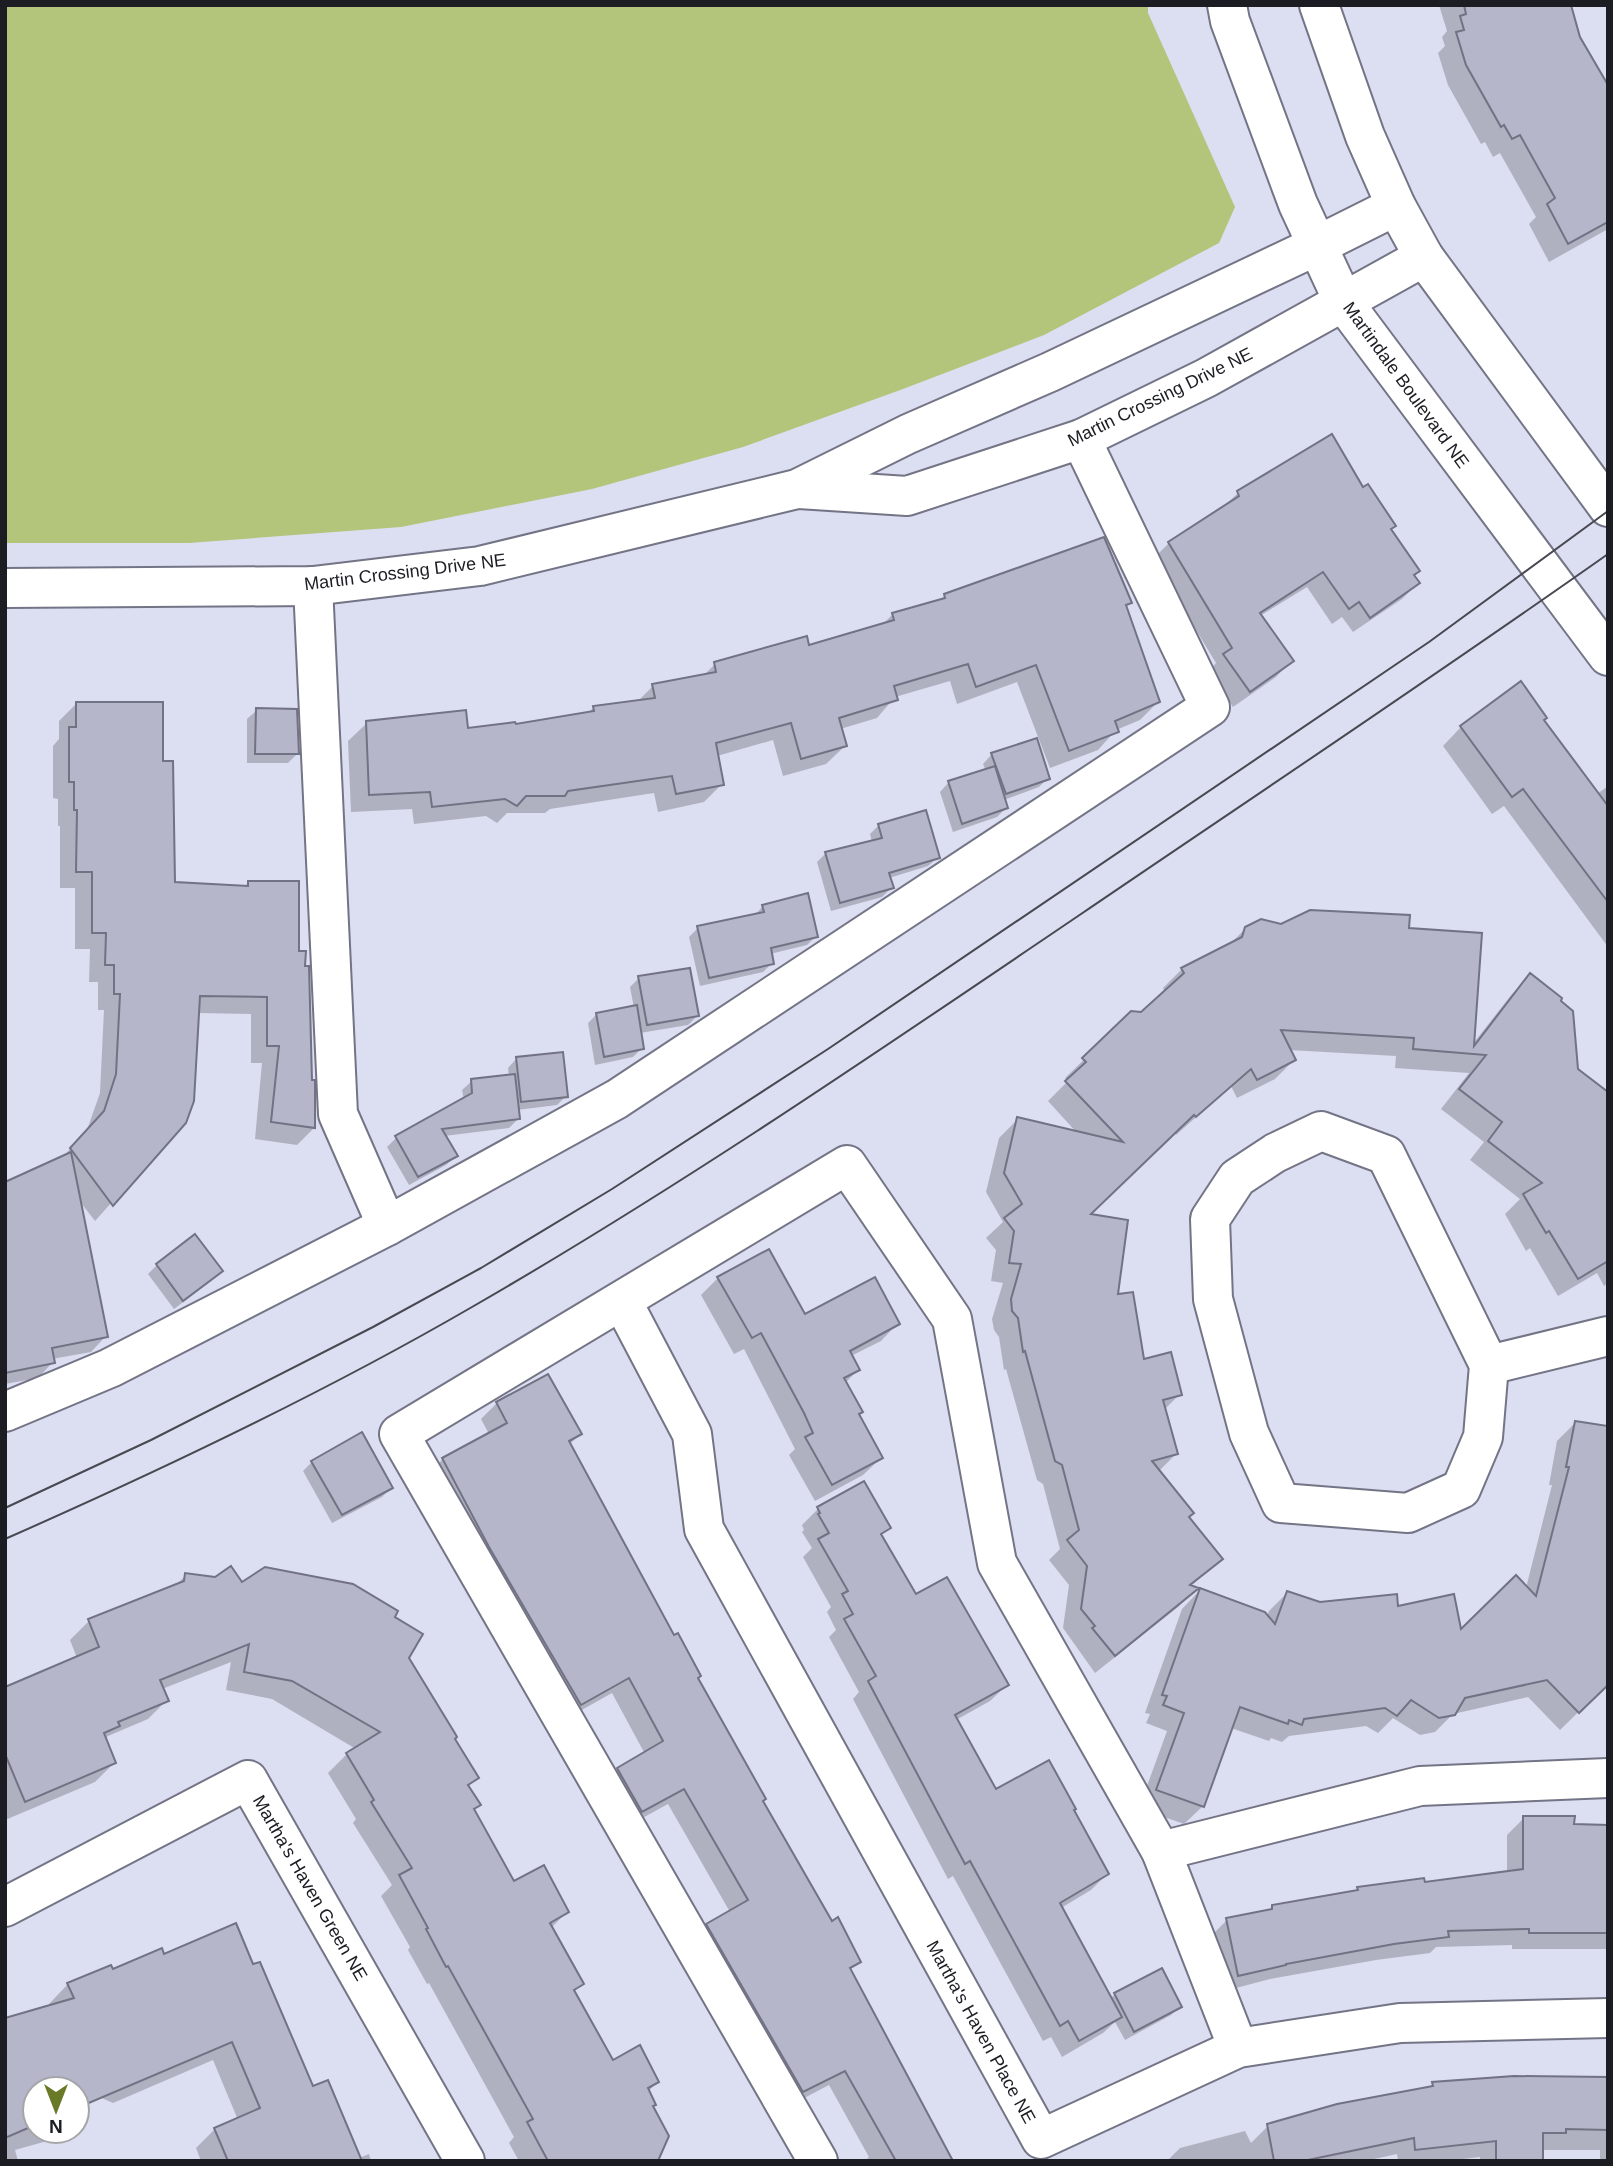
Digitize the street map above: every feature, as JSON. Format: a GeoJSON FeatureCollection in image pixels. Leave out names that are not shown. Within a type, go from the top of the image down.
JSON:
{"type":"FeatureCollection","features":[{"type":"Feature","properties":{"kind":"street","name":"Martindale Boulevard NE"},"geometry":{"type":"LineString","coordinates":[[1227,5],[1230,21],[1317,246],[1344,303],[1608,656]]}},
{"type":"Feature","properties":{"kind":"street"},"geometry":{"type":"LineString","coordinates":[[1319,5],[1365,136],[1396,206],[1424,257],[1608,507]]}},
{"type":"Feature","properties":{"kind":"street","name":"Martin Crossing Drive NE"},"geometry":{"type":"LineString","coordinates":[[5,588],[313,586],[480,566],[797,489],[908,434],[1050,372],[1317,246],[1396,206]]}},
{"type":"Feature","properties":{"kind":"street","name":"Martin Crossing Drive NE"},"geometry":{"type":"LineString","coordinates":[[797,489],[907,496],[1081,439],[1206,377],[1424,257]]}},
{"type":"Feature","properties":{"kind":"street"},"geometry":{"type":"LineString","coordinates":[[5,1412],[110,1368],[387,1226],[617,1099],[1210,707],[1081,439]]}},
{"type":"Feature","properties":{"kind":"street"},"geometry":{"type":"LineString","coordinates":[[313,586],[338,1114],[387,1226]]}},
{"type":"Feature","properties":{"kind":"street"},"geometry":{"type":"LineString","coordinates":[[1321,1130],[1386,1155],[1489,1365],[1483,1437],[1461,1489],[1408,1513],[1281,1503],[1249,1433],[1213,1299],[1210,1219],[1237,1178],[1275,1153],[1321,1130]]}},
{"type":"Feature","properties":{"kind":"street"},"geometry":{"type":"LineString","coordinates":[[818,2161],[399,1434],[847,1165],[952,1319],[997,1563],[1161,1851],[1238,2048]]}},
{"type":"Feature","properties":{"kind":"street","name":"Martha's Haven Place NE"},"geometry":{"type":"LineString","coordinates":[[622,1301],[692,1434],[704,1529],[1041,2139],[1238,2048],[1399,2023],[1608,2018]]}},
{"type":"Feature","properties":{"kind":"street"},"geometry":{"type":"LineString","coordinates":[[1489,1365],[1608,1336]]}},
{"type":"Feature","properties":{"kind":"street"},"geometry":{"type":"LineString","coordinates":[[1161,1851],[1420,1786],[1608,1778]]}},
{"type":"Feature","properties":{"kind":"street","name":"Martha's Haven Green NE"},"geometry":{"type":"LineString","coordinates":[[5,1907],[248,1780],[465,2161]]}},
{"type":"Feature","properties":{"kind":"green space"},"geometry":{"type":"Polygon","coordinates":[[[5,5],[1148,5],[1148,13],[1235,207],[1219,243],[1044,335],[743,447],[592,489],[401,527],[189,543],[5,543],[5,5]]]}},
{"type":"Feature","properties":{"kind":"building"},"geometry":{"type":"Polygon","coordinates":[[[1464,5],[1571,5],[1580,37],[1608,85],[1608,222],[1568,244],[1547,204],[1555,198],[1520,135],[1512,139],[1504,125],[1501,127],[1466,65],[1456,32],[1464,30],[1460,16],[1466,14],[1464,5]]]}},
{"type":"Feature","properties":{"kind":"building"},"geometry":{"type":"Polygon","coordinates":[[[1332,434],[1363,487],[1368,484],[1396,526],[1391,529],[1420,571],[1414,575],[1420,583],[1370,618],[1359,602],[1349,609],[1323,572],[1260,613],[1294,661],[1250,692],[1223,654],[1232,648],[1168,542],[1239,496],[1237,491],[1332,434]]]}},
{"type":"Feature","properties":{"kind":"building"},"geometry":{"type":"Polygon","coordinates":[[[1104,537],[1132,603],[1126,605],[1160,702],[1115,721],[1119,732],[1069,751],[1036,665],[976,687],[968,664],[894,686],[898,700],[839,718],[847,746],[801,759],[791,723],[716,743],[724,785],[676,794],[672,776],[568,791],[565,796],[526,796],[517,806],[505,799],[432,807],[430,792],[369,795],[366,721],[466,710],[468,728],[516,724],[594,711],[593,706],[655,698],[652,684],[716,672],[714,662],[807,636],[809,645],[894,620],[892,613],[945,598],[944,594],[1104,537]]]}},
{"type":"Feature","properties":{"kind":"building"},"geometry":{"type":"Polygon","coordinates":[[[1521,681],[1547,718],[1544,720],[1608,806],[1608,902],[1523,789],[1512,797],[1460,726],[1521,681]]]}},
{"type":"Feature","properties":{"kind":"building"},"geometry":{"type":"Polygon","coordinates":[[[76,702],[163,702],[163,761],[173,761],[175,882],[248,886],[248,881],[299,881],[299,951],[306,951],[305,966],[309,966],[315,1128],[271,1122],[279,1046],[267,1046],[267,997],[200,996],[194,1101],[186,1123],[113,1206],[70,1148],[104,1111],[116,1074],[120,994],[114,994],[114,965],[105,965],[106,933],[92,933],[92,872],[76,872],[77,810],[74,810],[74,782],[69,782],[69,727],[76,727],[76,702]]]}},
{"type":"Feature","properties":{"kind":"building"},"geometry":{"type":"Polygon","coordinates":[[[256,708],[297,709],[299,754],[255,754],[256,708]]]}},
{"type":"Feature","properties":{"kind":"building"},"geometry":{"type":"Polygon","coordinates":[[[1037,738],[1050,779],[1006,794],[991,753],[1037,738]]]}},
{"type":"Feature","properties":{"kind":"building"},"geometry":{"type":"Polygon","coordinates":[[[995,766],[1008,808],[962,824],[948,781],[995,766]]]}},
{"type":"Feature","properties":{"kind":"building"},"geometry":{"type":"Polygon","coordinates":[[[926,810],[940,858],[889,873],[894,888],[840,903],[825,852],[882,838],[878,824],[926,810]]]}},
{"type":"Feature","properties":{"kind":"building"},"geometry":{"type":"Polygon","coordinates":[[[808,893],[818,937],[771,948],[774,964],[709,978],[697,926],[764,912],[762,905],[808,893]]]}},
{"type":"Feature","properties":{"kind":"building"},"geometry":{"type":"Polygon","coordinates":[[[1310,910],[1410,915],[1409,928],[1482,933],[1474,1046],[1530,973],[1562,998],[1561,1001],[1573,1011],[1578,1069],[1608,1092],[1608,1261],[1578,1279],[1523,1194],[1542,1183],[1488,1141],[1502,1122],[1459,1089],[1486,1055],[1413,1049],[1414,1038],[1281,1030],[1296,1060],[1257,1080],[1251,1069],[1196,1117],[1194,1115],[1091,1214],[1128,1220],[1118,1294],[1133,1292],[1144,1359],[1171,1352],[1182,1395],[1163,1400],[1178,1454],[1152,1461],[1194,1513],[1189,1517],[1223,1559],[1190,1585],[1199,1588],[1115,1656],[1092,1628],[1095,1626],[1081,1609],[1087,1566],[1067,1540],[1079,1530],[1062,1465],[1055,1461],[1025,1351],[1023,1352],[1018,1318],[1012,1311],[1011,1299],[1021,1264],[1009,1263],[1014,1231],[1004,1218],[1022,1204],[1004,1173],[1017,1117],[1123,1142],[1065,1081],[1086,1062],[1082,1058],[1131,1011],[1141,1012],[1184,973],[1181,968],[1242,937],[1245,927],[1261,919],[1281,924],[1310,910]]]}},
{"type":"Feature","properties":{"kind":"building"},"geometry":{"type":"Polygon","coordinates":[[[690,968],[699,1016],[647,1025],[638,976],[690,968]]]}},
{"type":"Feature","properties":{"kind":"building"},"geometry":{"type":"Polygon","coordinates":[[[637,1005],[644,1049],[604,1057],[596,1013],[637,1005]]]}},
{"type":"Feature","properties":{"kind":"building"},"geometry":{"type":"Polygon","coordinates":[[[563,1052],[568,1097],[521,1102],[516,1057],[563,1052]]]}},
{"type":"Feature","properties":{"kind":"building"},"geometry":{"type":"Polygon","coordinates":[[[515,1074],[520,1119],[442,1129],[458,1156],[418,1177],[395,1136],[472,1093],[471,1079],[515,1074]]]}},
{"type":"Feature","properties":{"kind":"building"},"geometry":{"type":"Polygon","coordinates":[[[71,1152],[108,1337],[52,1348],[55,1363],[5,1373],[5,1182],[71,1152]]]}},
{"type":"Feature","properties":{"kind":"building"},"geometry":{"type":"Polygon","coordinates":[[[195,1234],[223,1271],[183,1301],[156,1264],[195,1234]]]}},
{"type":"Feature","properties":{"kind":"building"},"geometry":{"type":"Polygon","coordinates":[[[769,1249],[805,1314],[875,1277],[900,1324],[850,1351],[860,1370],[844,1378],[863,1412],[859,1414],[883,1458],[832,1485],[805,1437],[813,1433],[804,1413],[761,1333],[752,1338],[717,1277],[769,1249]]]}},
{"type":"Feature","properties":{"kind":"building"},"geometry":{"type":"Polygon","coordinates":[[[548,1374],[582,1434],[569,1441],[674,1635],[678,1633],[701,1676],[698,1678],[766,1799],[763,1801],[832,1921],[838,1917],[861,1962],[850,1968],[953,2161],[896,2161],[845,2071],[803,2092],[706,1924],[748,1900],[684,1789],[642,1812],[617,1768],[663,1741],[629,1678],[581,1705],[489,1547],[442,1458],[507,1423],[496,1402],[548,1374]]]}},
{"type":"Feature","properties":{"kind":"building"},"geometry":{"type":"Polygon","coordinates":[[[1575,1421],[1608,1426],[1608,1685],[1579,1713],[1547,1680],[1465,1698],[1455,1715],[1439,1718],[1411,1700],[1397,1716],[1385,1708],[1304,1719],[1302,1725],[1289,1720],[1288,1724],[1240,1707],[1204,1807],[1156,1790],[1184,1713],[1163,1705],[1167,1696],[1162,1695],[1200,1588],[1265,1612],[1275,1624],[1287,1591],[1320,1602],[1397,1594],[1398,1606],[1454,1594],[1461,1629],[1516,1575],[1536,1596],[1569,1467],[1566,1467],[1575,1421]]]}},
{"type":"Feature","properties":{"kind":"building"},"geometry":{"type":"Polygon","coordinates":[[[362,1432],[393,1488],[342,1515],[311,1461],[362,1432]]]}},
{"type":"Feature","properties":{"kind":"building"},"geometry":{"type":"Polygon","coordinates":[[[864,1481],[891,1528],[881,1534],[916,1594],[947,1577],[1009,1685],[955,1715],[996,1789],[1049,1760],[1109,1874],[1060,1903],[1122,2017],[1079,2041],[1068,2021],[1060,2026],[970,1861],[965,1864],[868,1681],[876,1676],[844,1619],[853,1614],[842,1594],[848,1591],[818,1539],[829,1533],[817,1507],[864,1481]]]}},
{"type":"Feature","properties":{"kind":"building"},"geometry":{"type":"Polygon","coordinates":[[[231,1566],[242,1582],[265,1567],[353,1584],[398,1611],[395,1617],[423,1634],[409,1658],[479,1778],[468,1785],[481,1805],[474,1809],[514,1881],[544,1865],[569,1912],[550,1923],[584,1984],[574,1990],[613,2060],[640,2045],[659,2082],[648,2088],[656,2105],[653,2106],[669,2136],[658,2161],[548,2161],[527,2122],[533,2119],[448,1966],[446,1967],[399,1875],[412,1868],[371,1802],[374,1800],[346,1753],[380,1732],[292,1681],[244,1672],[249,1644],[160,1680],[169,1701],[118,1722],[120,1726],[104,1733],[116,1763],[25,1802],[5,1754],[5,1687],[99,1647],[88,1619],[184,1581],[185,1573],[215,1577],[231,1566]]]}},
{"type":"Feature","properties":{"kind":"building"},"geometry":{"type":"Polygon","coordinates":[[[1523,1816],[1575,1816],[1574,1824],[1608,1825],[1608,1933],[1529,1933],[1529,1929],[1448,1931],[1449,1937],[1394,1944],[1286,1964],[1238,1976],[1226,1918],[1272,1909],[1272,1905],[1358,1890],[1357,1887],[1424,1878],[1425,1882],[1523,1869],[1523,1816]]]}},
{"type":"Feature","properties":{"kind":"building"},"geometry":{"type":"Polygon","coordinates":[[[236,1923],[253,1964],[260,1962],[313,2086],[328,2080],[362,2161],[228,2161],[214,2128],[260,2108],[232,2042],[91,2102],[91,2075],[21,2075],[21,2131],[5,2138],[5,2018],[74,1998],[67,1983],[111,1965],[113,1969],[162,1948],[164,1954],[236,1923]]]}},
{"type":"Feature","properties":{"kind":"building"},"geometry":{"type":"Polygon","coordinates":[[[1162,1968],[1182,2007],[1134,2032],[1114,1993],[1162,1968]]]}},
{"type":"Feature","properties":{"kind":"building"},"geometry":{"type":"Polygon","coordinates":[[[1514,2076],[1608,2077],[1608,2130],[1566,2129],[1566,2133],[1543,2133],[1543,2161],[1496,2161],[1496,2141],[1415,2150],[1414,2138],[1303,2161],[1274,2161],[1267,2124],[1337,2104],[1433,2086],[1432,2082],[1514,2076]]]}},
{"type":"Feature","properties":{"kind":"tram line"},"geometry":{"type":"LineString","coordinates":[[5,1508],[151,1440],[373,1327],[481,1268],[612,1189],[828,1049],[1429,642],[1608,511]]}},
{"type":"Feature","properties":{"kind":"tram line"},"geometry":{"type":"LineString","coordinates":[[5,1539],[183,1458],[300,1400],[415,1339],[550,1261],[705,1165],[933,1014],[1608,554]]}}]}
